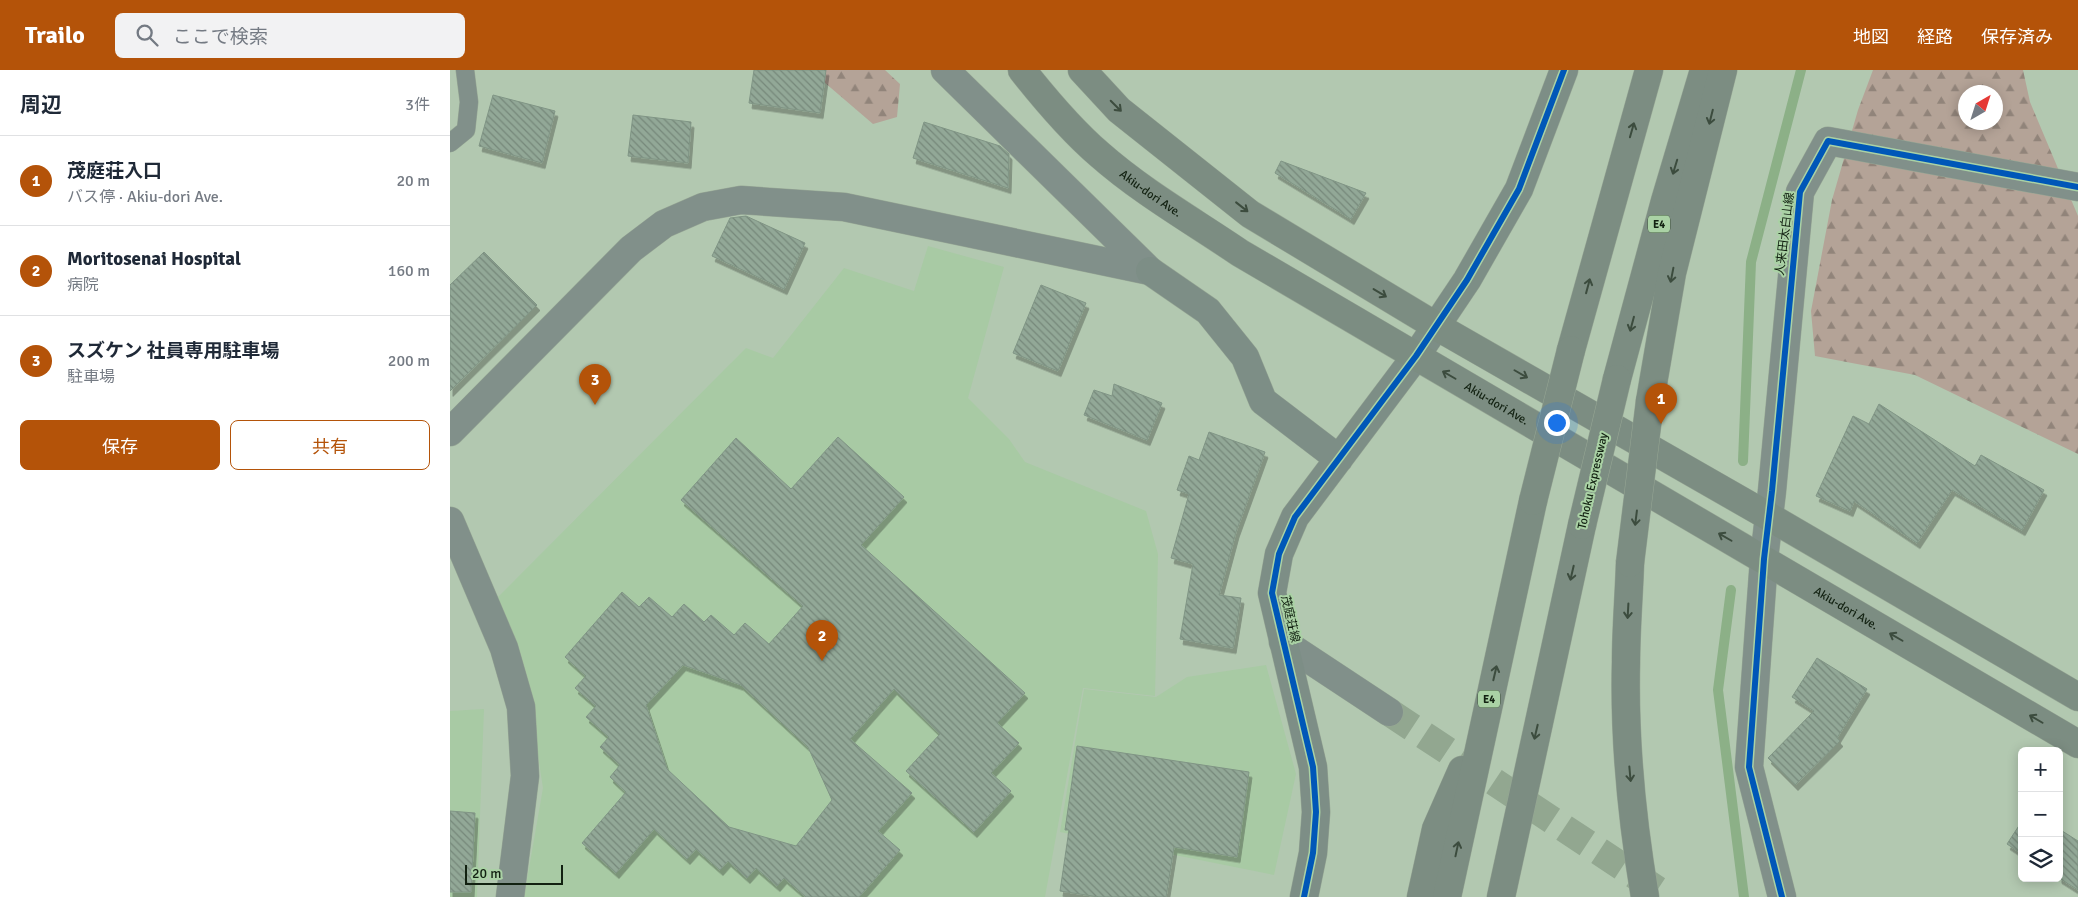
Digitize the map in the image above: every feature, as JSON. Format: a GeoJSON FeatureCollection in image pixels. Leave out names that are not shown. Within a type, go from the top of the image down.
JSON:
{"type":"FeatureCollection","features":[{"type":"Feature","properties":{"kind":"highway","name":"Akiu-dori Ave."},"geometry":{"type":"LineString","coordinates":[[1022,70],[1099,154],[1162,200],[1248,258],[2078,744]]}},
{"type":"Feature","properties":{"kind":"highway"},"geometry":{"type":"LineString","coordinates":[[1082,70],[1119,110],[1250,214],[1436,326],[1768,516],[2078,697]]}},
{"type":"Feature","properties":{"kind":"highway","name":"E4"},"geometry":{"type":"LineString","coordinates":[[1447,897],[1534,501],[1571,350],[1649,70]]}},
{"type":"Feature","properties":{"kind":"highway","name":"Tohoku Expressway"},"geometry":{"type":"LineString","coordinates":[[1501,897],[1582,525],[1617,379],[1665,201],[1704,70]]}},
{"type":"Feature","properties":{"kind":"highway"},"geometry":{"type":"LineString","coordinates":[[1645,897],[1636,841],[1628,750],[1626,663],[1630,563],[1650,401],[1672,273],[1723,70]]}},
{"type":"Feature","properties":{"kind":"highway"},"geometry":{"type":"LineString","coordinates":[[1421,897],[1436,829],[1486,714]]}},
{"type":"Feature","properties":{"kind":"street"},"geometry":{"type":"LineString","coordinates":[[945,70],[1150,271],[1208,311],[1245,357],[1263,401],[1339,459]]}},
{"type":"Feature","properties":{"kind":"street","name":"茂庭荘線"},"geometry":{"type":"LineString","coordinates":[[1304,897],[1314,845],[1316,812],[1313,766],[1272,594],[1278,554],[1296,517],[1416,356],[1467,280],[1519,188],[1564,70]]}},
{"type":"Feature","properties":{"kind":"street","name":"人来田太白山線"},"geometry":{"type":"LineString","coordinates":[[1782,897],[1749,767],[1764,559],[1800,192],[1828,141],[2078,187]]}},
{"type":"Feature","properties":{"kind":"street"},"geometry":{"type":"LineString","coordinates":[[451,429],[631,249],[664,224],[703,207],[741,200],[844,207],[1150,271]]}},
{"type":"Feature","properties":{"kind":"street"},"geometry":{"type":"LineString","coordinates":[[450,521],[504,648],[521,707],[525,776],[510,897]]}},
{"type":"Feature","properties":{"kind":"street"},"geometry":{"type":"LineString","coordinates":[[1283,642],[1390,712]]}},
{"type":"Feature","properties":{"kind":"lane"},"geometry":{"type":"LineString","coordinates":[[450,143],[466,130],[469,102],[465,70]]}},
{"type":"Feature","properties":{"kind":"shaded area"},"geometry":{"type":"Polygon","coordinates":[[[928,246],[1004,267],[968,398],[1009,439],[1025,462],[1146,511],[1158,554],[1155,696],[1083,688],[1045,897],[524,897],[543,788],[526,679],[498,597],[746,348],[773,358],[844,268],[914,291],[928,246]]]}},
{"type":"Feature","properties":{"kind":"shaded area"},"geometry":{"type":"Polygon","coordinates":[[[1266,665],[1296,774],[1274,875],[1060,832],[1084,689],[1156,697],[1187,677],[1266,665]]]}},
{"type":"Feature","properties":{"kind":"shaded area"},"geometry":{"type":"Polygon","coordinates":[[[484,709],[477,897],[450,897],[450,711],[484,709]]]}},
{"type":"Feature","properties":{"kind":"green space"},"geometry":{"type":"Polygon","coordinates":[[[810,70],[885,70],[900,84],[897,117],[873,124],[810,70]]]}},
{"type":"Feature","properties":{"kind":"green space"},"geometry":{"type":"Polygon","coordinates":[[[1873,70],[2023,70],[2030,102],[2078,216],[2078,454],[1915,375],[1815,356],[1811,311],[1832,200],[1858,110],[1873,70]]]}},
{"type":"Feature","properties":{"kind":"building"},"geometry":{"type":"Polygon","coordinates":[[[754,70],[826,70],[820,113],[749,103],[754,70]]]}},
{"type":"Feature","properties":{"kind":"building"},"geometry":{"type":"Polygon","coordinates":[[[493,95],[555,111],[542,163],[479,146],[493,95]]]}},
{"type":"Feature","properties":{"kind":"building"},"geometry":{"type":"Polygon","coordinates":[[[633,115],[691,122],[688,163],[628,156],[633,115]]]}},
{"type":"Feature","properties":{"kind":"building"},"geometry":{"type":"Polygon","coordinates":[[[924,122],[1000,146],[1009,154],[1008,188],[913,158],[924,122]]]}},
{"type":"Feature","properties":{"kind":"building"},"geometry":{"type":"Polygon","coordinates":[[[1281,161],[1366,193],[1351,219],[1275,173],[1281,161]]]}},
{"type":"Feature","properties":{"kind":"building"},"geometry":{"type":"Polygon","coordinates":[[[746,216],[805,243],[784,289],[712,256],[730,218],[746,216]]]}},
{"type":"Feature","properties":{"kind":"building"},"geometry":{"type":"Polygon","coordinates":[[[484,252],[537,305],[450,391],[450,285],[484,252]]]}},
{"type":"Feature","properties":{"kind":"building"},"geometry":{"type":"Polygon","coordinates":[[[1041,285],[1086,303],[1058,371],[1013,353],[1041,285]]]}},
{"type":"Feature","properties":{"kind":"building"},"geometry":{"type":"Polygon","coordinates":[[[1114,384],[1162,403],[1147,440],[1084,415],[1094,390],[1112,396],[1114,384]]]}},
{"type":"Feature","properties":{"kind":"building"},"geometry":{"type":"Polygon","coordinates":[[[1879,404],[1975,466],[1981,455],[2044,490],[2022,530],[1952,490],[1917,543],[1854,501],[1850,511],[1816,496],[1853,416],[1869,424],[1879,404]]]}},
{"type":"Feature","properties":{"kind":"building"},"geometry":{"type":"Polygon","coordinates":[[[1209,432],[1265,452],[1236,532],[1219,595],[1241,598],[1233,648],[1180,639],[1193,564],[1171,558],[1189,494],[1177,490],[1189,456],[1199,460],[1209,432]]]}},
{"type":"Feature","properties":{"kind":"building"},"geometry":{"type":"Polygon","coordinates":[[[838,437],[904,497],[861,545],[1025,693],[997,723],[1019,743],[991,773],[1011,791],[974,832],[906,771],[940,734],[894,689],[850,739],[912,793],[878,831],[900,850],[859,897],[806,897],[784,878],[777,886],[756,868],[747,878],[728,861],[720,870],[696,849],[687,859],[654,829],[616,873],[582,843],[626,792],[610,777],[620,765],[600,747],[609,737],[586,717],[596,706],[575,688],[586,676],[565,657],[622,592],[639,607],[649,597],[672,617],[684,604],[704,622],[711,615],[734,635],[745,623],[769,644],[803,606],[681,500],[736,438],[791,489],[838,437]],[[683,665],[646,705],[667,769],[729,827],[796,846],[832,800],[808,747],[741,685],[683,665]]]}},
{"type":"Feature","properties":{"kind":"building"},"geometry":{"type":"Polygon","coordinates":[[[1817,658],[1867,689],[1837,738],[1840,741],[1795,785],[1768,758],[1814,711],[1792,697],[1817,658]]]}},
{"type":"Feature","properties":{"kind":"building"},"geometry":{"type":"Polygon","coordinates":[[[1077,746],[1249,772],[1237,857],[1174,847],[1166,897],[1099,897],[1060,891],[1069,830],[1065,830],[1077,746]]]}},
{"type":"Feature","properties":{"kind":"building"},"geometry":{"type":"Polygon","coordinates":[[[450,811],[475,813],[471,892],[450,892],[450,811]]]}},
{"type":"Feature","properties":{"kind":"building"},"geometry":{"type":"Polygon","coordinates":[[[2018,827],[2018,851],[2007,844],[2018,827]]]}},
{"type":"Feature","properties":{"kind":"building"},"geometry":{"type":"Polygon","coordinates":[[[2063,832],[2078,841],[2078,890],[2063,881],[2063,832]]]}},
{"type":"Feature","properties":{"kind":"waterway"},"geometry":{"type":"LineString","coordinates":[[1743,461],[1751,262],[1801,70]]}},
{"type":"Feature","properties":{"kind":"waterway"},"geometry":{"type":"LineString","coordinates":[[1731,590],[1718,690],[1744,897]]}},
{"type":"Feature","properties":{"kind":"tunnel"},"geometry":{"type":"LineString","coordinates":[[1389,712],[1668,897]]}},
{"type":"Feature","properties":{"kind":"cycle path"},"geometry":{"type":"LineString","coordinates":[[1304,897],[1313,853],[1316,812],[1313,767],[1272,593],[1279,554],[1295,517],[1416,356],[1467,280],[1519,189],[1564,70]]}},
{"type":"Feature","properties":{"kind":"cycle path"},"geometry":{"type":"LineString","coordinates":[[1782,897],[1749,767],[1764,559],[1800,192],[1828,141],[2078,187]]}},
{"type":"Feature","properties":{"kind":"place","name":"スズケン 社員専用駐車場"},"geometry":{"type":"Point","coordinates":[595,405]}},
{"type":"Feature","properties":{"kind":"place","name":"茂庭荘入口"},"geometry":{"type":"Point","coordinates":[1661,424]}},
{"type":"Feature","properties":{"kind":"place","name":"Moritosenai Hospital"},"geometry":{"type":"Point","coordinates":[822,661]}}]}
